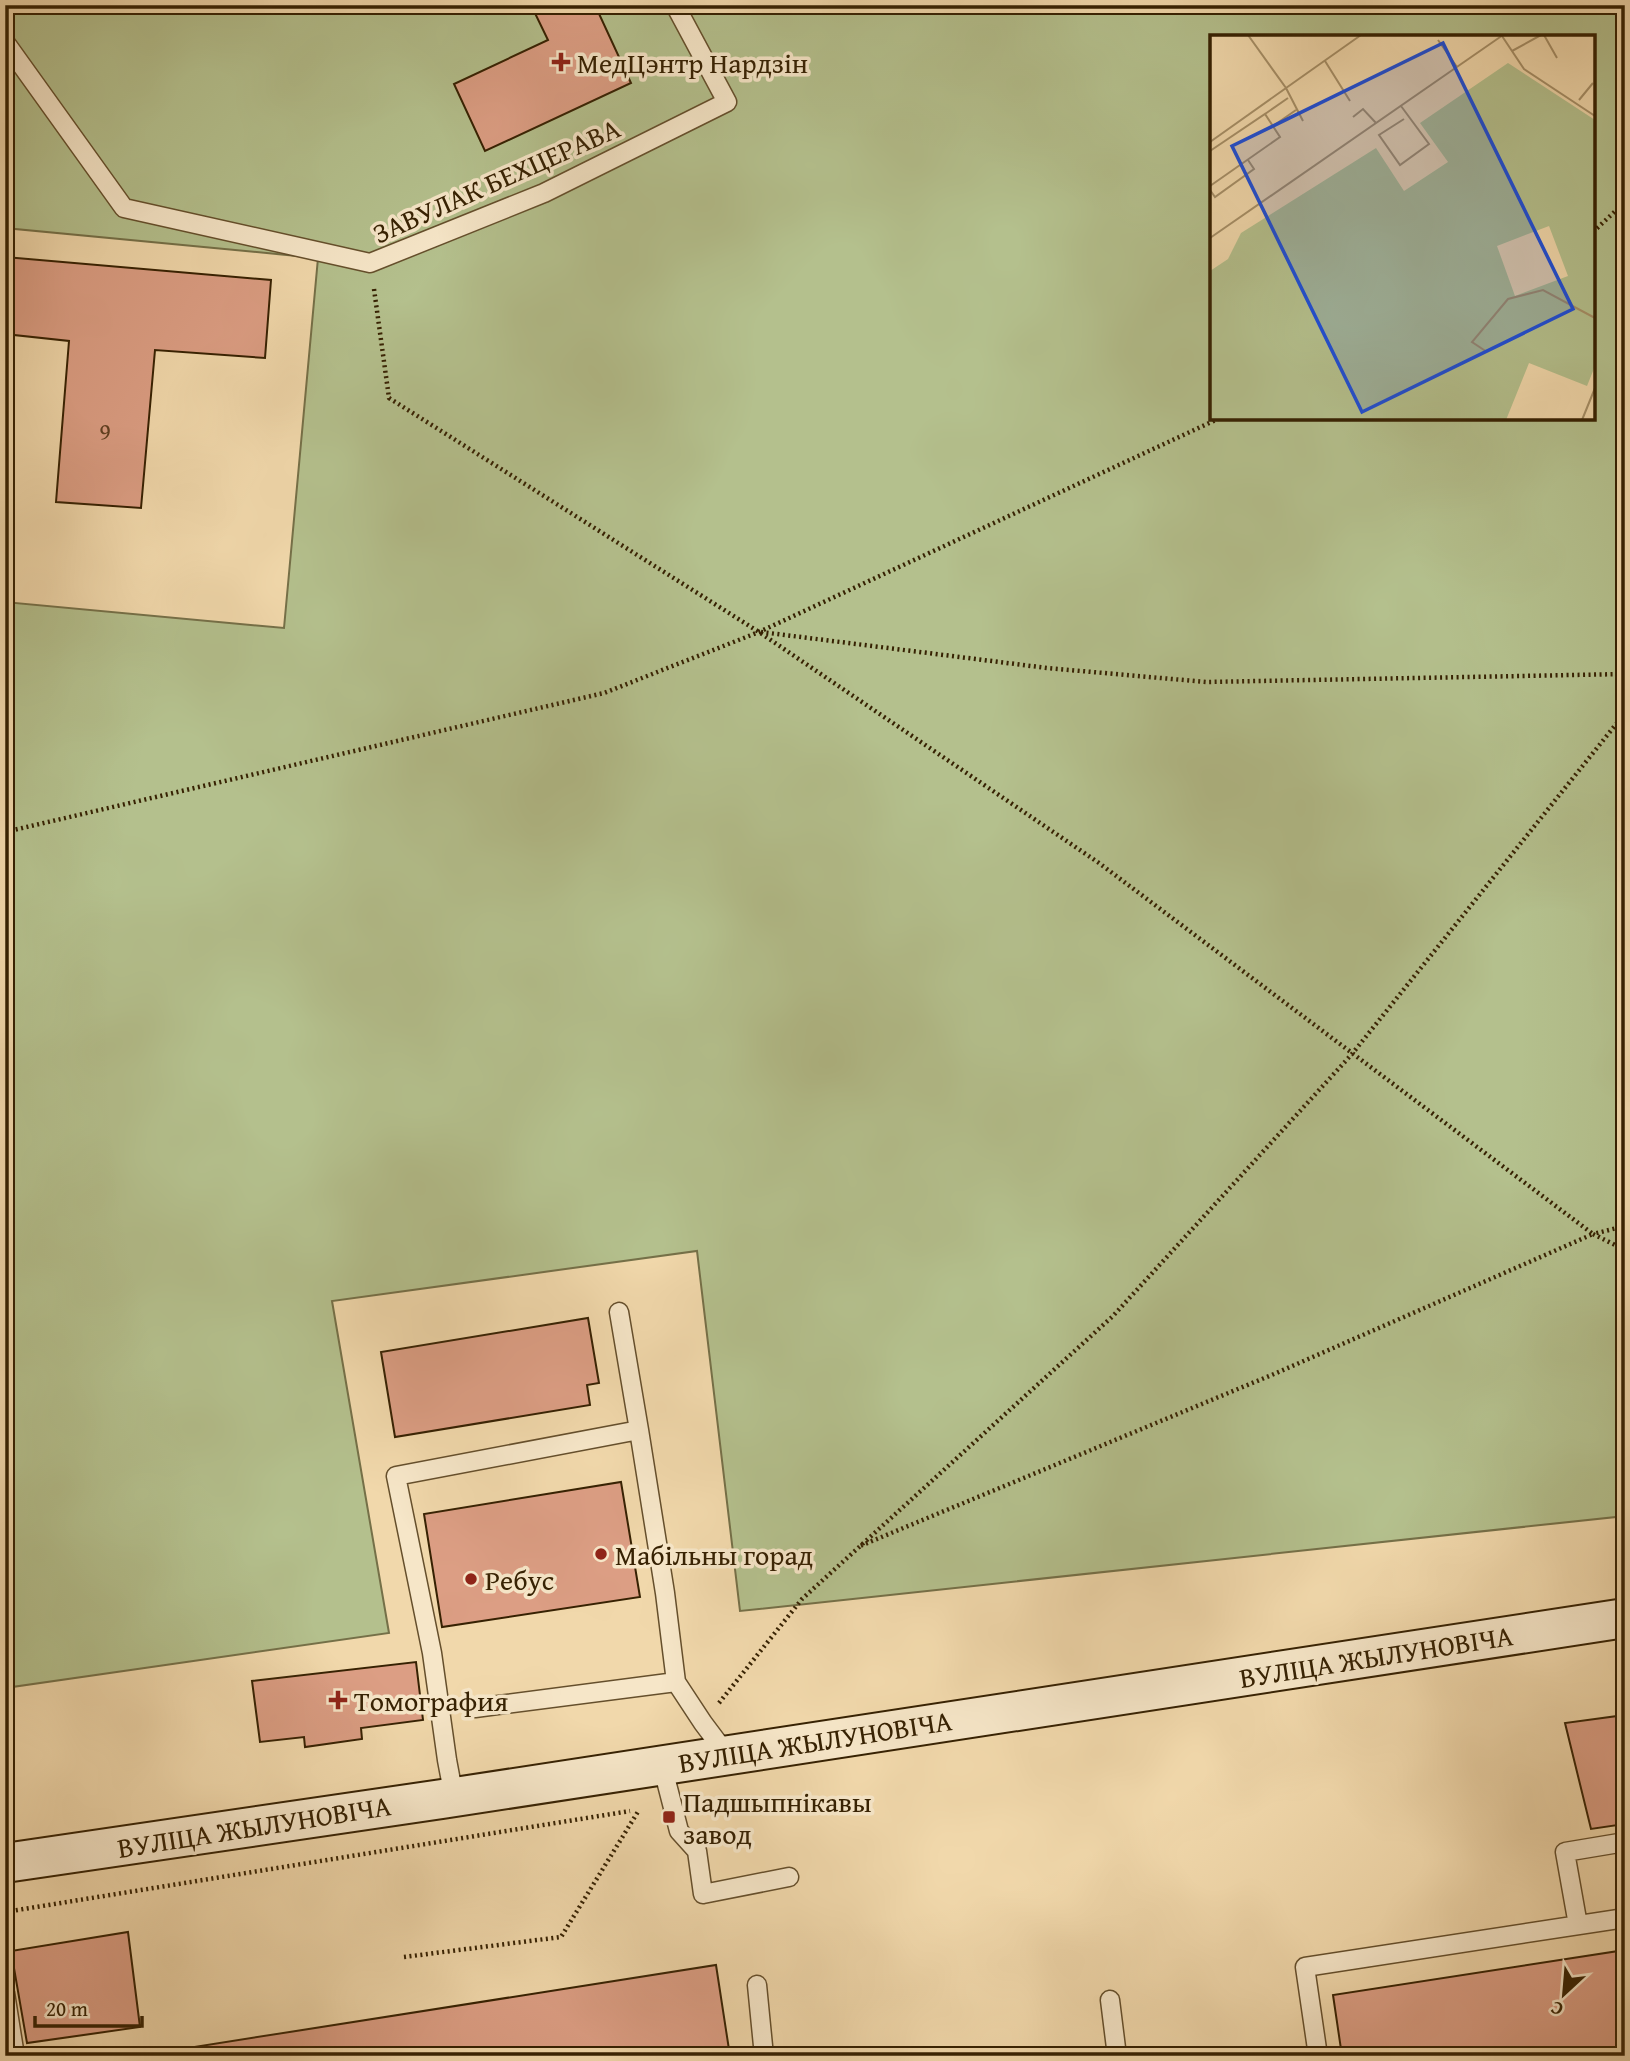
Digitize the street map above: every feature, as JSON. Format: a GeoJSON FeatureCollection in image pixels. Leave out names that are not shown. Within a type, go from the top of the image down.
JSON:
{"type":"FeatureCollection","features":[{"type":"Feature","properties":{"kind":"street","name":"ВУЛІЦА ЖЫЛУНОВІЧА"},"geometry":{"type":"LineString","coordinates":[[5,1863],[1625,1618]]}},
{"type":"Feature","properties":{"kind":"lane","name":"ЗАВУЛАК БЕХЦЕРАВА"},"geometry":{"type":"LineString","coordinates":[[5,42],[124,208],[370,263],[544,193],[727,102],[675,5]]}},
{"type":"Feature","properties":{"kind":"lane"},"geometry":{"type":"LineString","coordinates":[[619,1312],[665,1593],[676,1682],[727,1755]]}},
{"type":"Feature","properties":{"kind":"lane"},"geometry":{"type":"LineString","coordinates":[[454,1797],[432,1653],[396,1476],[639,1430]]}},
{"type":"Feature","properties":{"kind":"lane"},"geometry":{"type":"LineString","coordinates":[[475,1708],[676,1682]]}},
{"type":"Feature","properties":{"kind":"lane"},"geometry":{"type":"LineString","coordinates":[[662,1765],[679,1831],[697,1851],[704,1894],[789,1877]]}},
{"type":"Feature","properties":{"kind":"lane"},"geometry":{"type":"LineString","coordinates":[[1578,1926],[1564,1852],[1625,1842]]}},
{"type":"Feature","properties":{"kind":"lane"},"geometry":{"type":"LineString","coordinates":[[1318,2056],[1306,1967],[1625,1918]]}},
{"type":"Feature","properties":{"kind":"lane"},"geometry":{"type":"LineString","coordinates":[[757,1985],[764,2056]]}},
{"type":"Feature","properties":{"kind":"lane"},"geometry":{"type":"LineString","coordinates":[[5,1993],[15,2056]]}},
{"type":"Feature","properties":{"kind":"lane"},"geometry":{"type":"LineString","coordinates":[[1110,2000],[1117,2056]]}},
{"type":"Feature","properties":{"kind":"path"},"geometry":{"type":"LineString","coordinates":[[1595,230],[1625,202]]}},
{"type":"Feature","properties":{"kind":"path"},"geometry":{"type":"LineString","coordinates":[[370,263],[389,398],[759,632],[1099,863],[1593,1234],[1625,1250]]}},
{"type":"Feature","properties":{"kind":"path"},"geometry":{"type":"LineString","coordinates":[[5,832],[604,693],[759,632],[1216,420]]}},
{"type":"Feature","properties":{"kind":"path"},"geometry":{"type":"LineString","coordinates":[[759,632],[1047,668],[1206,682],[1625,674]]}},
{"type":"Feature","properties":{"kind":"path"},"geometry":{"type":"LineString","coordinates":[[703,1723],[802,1599],[1113,1316],[1352,1054],[1625,713]]}},
{"type":"Feature","properties":{"kind":"path"},"geometry":{"type":"LineString","coordinates":[[860,1546],[1274,1374],[1593,1234],[1625,1226]]}},
{"type":"Feature","properties":{"kind":"path"},"geometry":{"type":"LineString","coordinates":[[404,1956],[561,1937],[639,1810]]}},
{"type":"Feature","properties":{"kind":"green space"},"geometry":{"type":"Polygon","coordinates":[[[5,5],[1625,5],[1625,1516],[740,1611],[697,1251],[332,1301],[389,1633],[5,1688],[5,602],[284,628],[318,258],[5,228],[5,5]]]}},
{"type":"Feature","properties":{"kind":"building","name":"МедЦэнтр Нардзін"},"geometry":{"type":"Polygon","coordinates":[[[531,5],[595,5],[631,83],[485,151],[454,84],[548,40],[531,5]]]}},
{"type":"Feature","properties":{"kind":"building"},"geometry":{"type":"Polygon","coordinates":[[[5,257],[271,280],[265,358],[155,350],[141,508],[56,502],[69,341],[5,334],[5,257]]]}},
{"type":"Feature","properties":{"kind":"building"},"geometry":{"type":"Polygon","coordinates":[[[588,1318],[599,1383],[587,1385],[590,1405],[395,1437],[381,1352],[588,1318]]]}},
{"type":"Feature","properties":{"kind":"building"},"geometry":{"type":"Polygon","coordinates":[[[621,1482],[640,1597],[442,1627],[424,1514],[621,1482]]]}},
{"type":"Feature","properties":{"kind":"building","name":"Томография"},"geometry":{"type":"Polygon","coordinates":[[[416,1662],[423,1720],[361,1728],[362,1739],[305,1747],[304,1737],[260,1742],[252,1681],[416,1662]]]}},
{"type":"Feature","properties":{"kind":"building"},"geometry":{"type":"Polygon","coordinates":[[[1625,1715],[1625,1824],[1591,1829],[1565,1723],[1625,1715]]]}},
{"type":"Feature","properties":{"kind":"building"},"geometry":{"type":"Polygon","coordinates":[[[128,1932],[140,2027],[27,2043],[11,1951],[128,1932]]]}},
{"type":"Feature","properties":{"kind":"building"},"geometry":{"type":"Polygon","coordinates":[[[1625,1950],[1625,2054],[1342,2056],[1333,1995],[1625,1950]]]}},
{"type":"Feature","properties":{"kind":"building"},"geometry":{"type":"Polygon","coordinates":[[[716,1965],[730,2056],[156,2056],[156,2053],[716,1965]]]}},
{"type":"Feature","properties":{"kind":"place","name":"МедЦэнтр Нардзін"},"geometry":{"type":"Point","coordinates":[561,62]}},
{"type":"Feature","properties":{"kind":"place","name":"Мабільны горад"},"geometry":{"type":"Point","coordinates":[601,1554]}},
{"type":"Feature","properties":{"kind":"place","name":"Ребус"},"geometry":{"type":"Point","coordinates":[471,1579]}},
{"type":"Feature","properties":{"kind":"place","name":"Томография"},"geometry":{"type":"Point","coordinates":[338,1700]}},
{"type":"Feature","properties":{"kind":"place","name":"Падшыпнікавы завод"},"geometry":{"type":"Point","coordinates":[669,1817]}}]}
